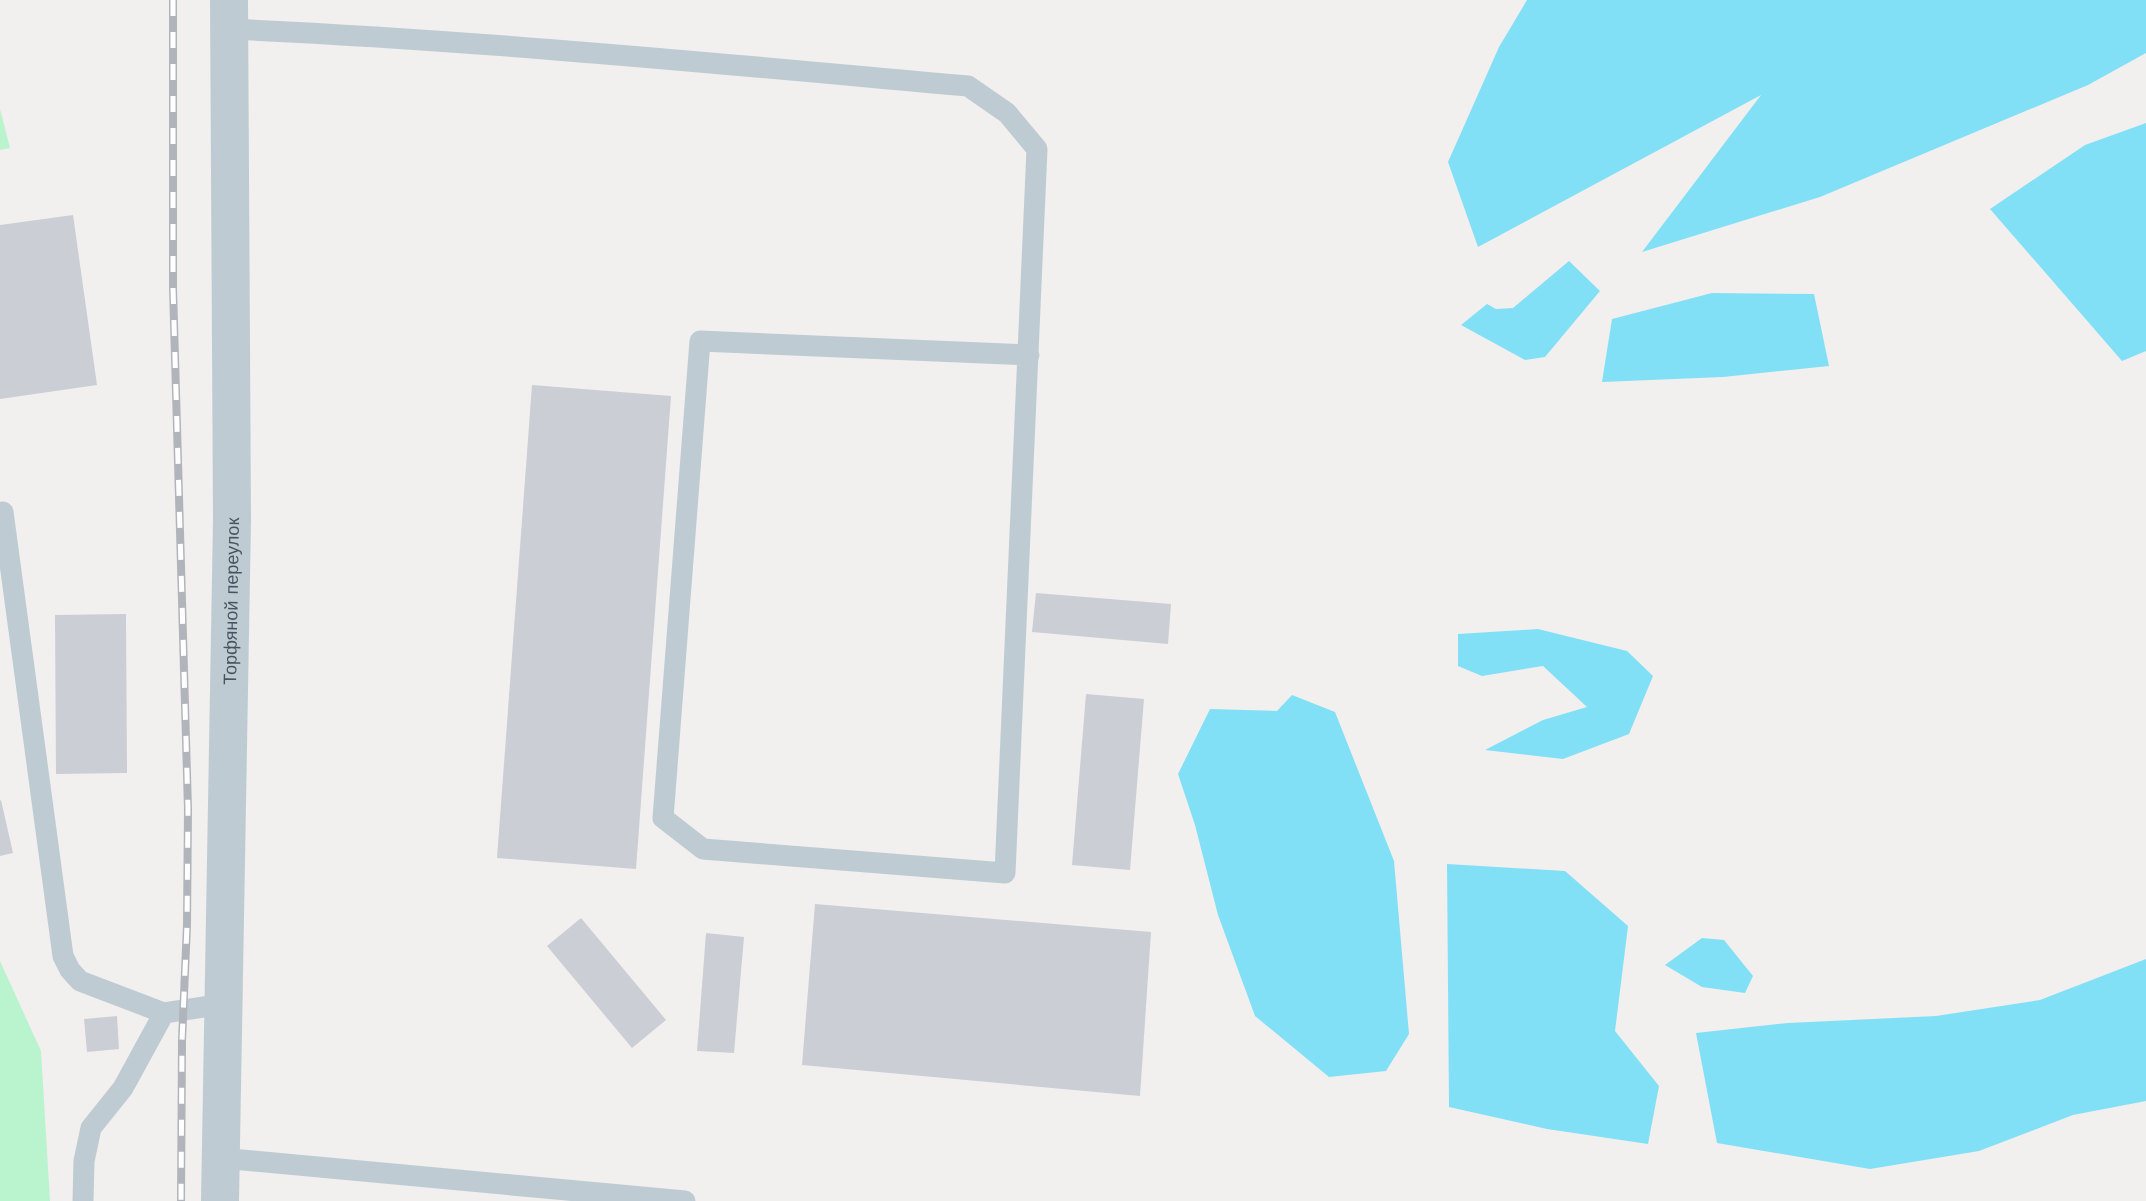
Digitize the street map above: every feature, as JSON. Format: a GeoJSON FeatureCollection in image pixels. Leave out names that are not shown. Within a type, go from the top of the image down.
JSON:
{"type":"FeatureCollection","features":[{"type":"Feature","properties":{"kind":"street","name":"Торфяной переулок"},"geometry":{"type":"LineString","coordinates":[[220,1201],[232,520],[229,15]]}},
{"type":"Feature","properties":{"kind":"lane"},"geometry":{"type":"LineString","coordinates":[[229,15],[314,33],[572,51],[968,86],[1007,113],[1037,149],[1029,355],[1004,873],[703,849],[663,818],[700,341],[1029,355]]}},
{"type":"Feature","properties":{"kind":"lane"},"geometry":{"type":"LineString","coordinates":[[3,512],[63,956],[69,970],[80,981],[164,1013],[224,1004]]}},
{"type":"Feature","properties":{"kind":"lane"},"geometry":{"type":"LineString","coordinates":[[83,1201],[84,1161],[91,1128],[123,1088],[164,1013]]}},
{"type":"Feature","properties":{"kind":"lane"},"geometry":{"type":"LineString","coordinates":[[221,1158],[685,1201]]}},
{"type":"Feature","properties":{"kind":"green space"},"geometry":{"type":"Polygon","coordinates":[[[0,109],[10,148],[0,150],[0,109]]]}},
{"type":"Feature","properties":{"kind":"green space"},"geometry":{"type":"Polygon","coordinates":[[[0,961],[41,1051],[50,1201],[0,1201],[0,961]]]}},
{"type":"Feature","properties":{"kind":"water"},"geometry":{"type":"Polygon","coordinates":[[[1527,0],[2146,0],[2146,53],[2088,85],[1820,197],[1642,252],[1761,95],[1478,247],[1448,162],[1499,47],[1527,0]]]}},
{"type":"Feature","properties":{"kind":"water"},"geometry":{"type":"Polygon","coordinates":[[[2146,123],[2146,351],[2122,361],[1990,209],[2085,145],[2146,123]]]}},
{"type":"Feature","properties":{"kind":"water"},"geometry":{"type":"Polygon","coordinates":[[[1569,261],[1600,291],[1545,357],[1525,360],[1461,325],[1487,304],[1496,309],[1513,308],[1569,261]]]}},
{"type":"Feature","properties":{"kind":"water"},"geometry":{"type":"Polygon","coordinates":[[[1712,293],[1814,294],[1829,366],[1723,377],[1602,382],[1612,319],[1712,293]]]}},
{"type":"Feature","properties":{"kind":"water"},"geometry":{"type":"Polygon","coordinates":[[[1538,629],[1627,651],[1653,676],[1629,734],[1563,759],[1485,750],[1543,720],[1587,707],[1543,666],[1482,676],[1458,666],[1458,634],[1538,629]]]}},
{"type":"Feature","properties":{"kind":"water"},"geometry":{"type":"Polygon","coordinates":[[[1292,695],[1335,712],[1394,861],[1409,1034],[1386,1071],[1329,1077],[1255,1016],[1218,915],[1195,825],[1178,774],[1210,709],[1277,711],[1292,695]]]}},
{"type":"Feature","properties":{"kind":"water"},"geometry":{"type":"Polygon","coordinates":[[[1447,864],[1565,871],[1628,926],[1615,1031],[1659,1086],[1648,1144],[1547,1129],[1449,1107],[1447,864]]]}},
{"type":"Feature","properties":{"kind":"water"},"geometry":{"type":"Polygon","coordinates":[[[1702,938],[1724,940],[1753,976],[1745,993],[1702,987],[1665,965],[1702,938]]]}},
{"type":"Feature","properties":{"kind":"water"},"geometry":{"type":"Polygon","coordinates":[[[2146,959],[2146,1101],[2073,1115],[1979,1151],[1870,1169],[1717,1143],[1696,1033],[1788,1023],[1936,1016],[2040,1000],[2146,959]]]}},
{"type":"Feature","properties":{"kind":"building"},"geometry":{"type":"Polygon","coordinates":[[[73,215],[97,385],[0,399],[0,225],[73,215]]]}},
{"type":"Feature","properties":{"kind":"building"},"geometry":{"type":"Polygon","coordinates":[[[532,385],[671,396],[636,869],[497,858],[532,385]]]}},
{"type":"Feature","properties":{"kind":"building"},"geometry":{"type":"Polygon","coordinates":[[[1036,593],[1171,604],[1168,644],[1032,632],[1036,593]]]}},
{"type":"Feature","properties":{"kind":"building"},"geometry":{"type":"Polygon","coordinates":[[[126,614],[127,773],[56,774],[55,615],[126,614]]]}},
{"type":"Feature","properties":{"kind":"building"},"geometry":{"type":"Polygon","coordinates":[[[1086,694],[1144,699],[1130,870],[1072,865],[1086,694]]]}},
{"type":"Feature","properties":{"kind":"building"},"geometry":{"type":"Polygon","coordinates":[[[0,801],[13,853],[0,856],[0,801]]]}},
{"type":"Feature","properties":{"kind":"building"},"geometry":{"type":"Polygon","coordinates":[[[815,904],[1151,932],[1140,1096],[802,1065],[815,904]]]}},
{"type":"Feature","properties":{"kind":"building"},"geometry":{"type":"Polygon","coordinates":[[[581,918],[666,1020],[632,1048],[547,946],[581,918]]]}},
{"type":"Feature","properties":{"kind":"building"},"geometry":{"type":"Polygon","coordinates":[[[706,933],[744,937],[734,1053],[697,1051],[706,933]]]}},
{"type":"Feature","properties":{"kind":"building"},"geometry":{"type":"Polygon","coordinates":[[[117,1016],[119,1049],[87,1052],[84,1019],[117,1016]]]}},
{"type":"Feature","properties":{"kind":"railway"},"geometry":{"type":"LineString","coordinates":[[173,0],[173,288],[188,809],[181,1201]]}}]}
